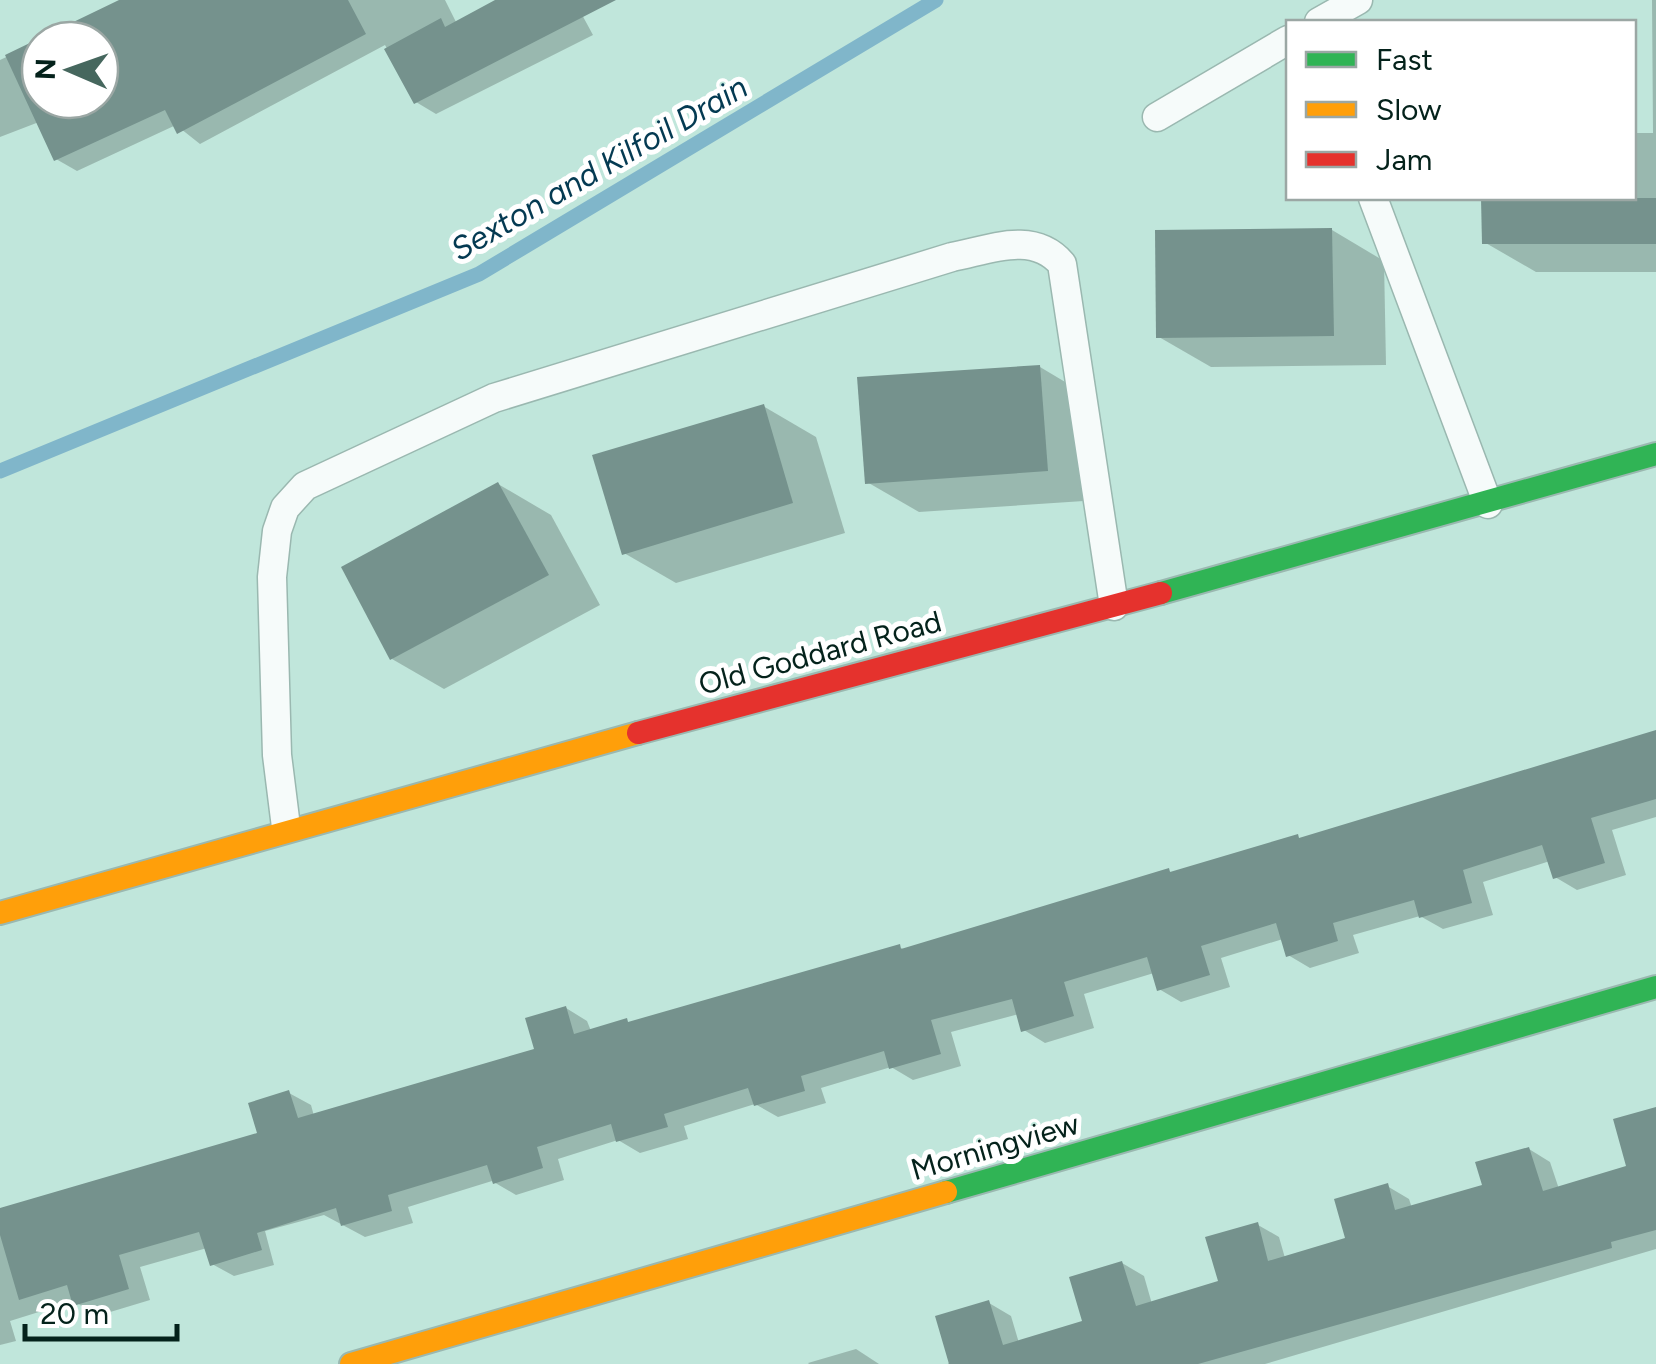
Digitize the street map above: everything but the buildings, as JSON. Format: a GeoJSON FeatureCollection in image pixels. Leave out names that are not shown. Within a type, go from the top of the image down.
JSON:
{"type":"FeatureCollection","features":[{"type":"Feature","properties":{"kind":"street","name":"Old Goddard Road"},"geometry":{"type":"LineString","coordinates":[[0,912],[286,827],[1114,606],[1656,454]]}},
{"type":"Feature","properties":{"kind":"street","name":"Morningview"},"geometry":{"type":"LineString","coordinates":[[351,1364],[1656,987]]}},
{"type":"Feature","properties":{"kind":"lane"},"geometry":{"type":"LineString","coordinates":[[1323,20],[1358,0]]}},
{"type":"Feature","properties":{"kind":"lane"},"geometry":{"type":"LineString","coordinates":[[1157,117],[1286,41]]}},
{"type":"Feature","properties":{"kind":"lane"},"geometry":{"type":"LineString","coordinates":[[1374,200],[1488,504]]}},
{"type":"Feature","properties":{"kind":"lane"},"geometry":{"type":"LineString","coordinates":[[286,827],[277,755],[272,577],[276,531],[285,508],[305,486],[494,398],[952,258],[1024,243],[1050,250],[1062,264],[1114,606]]}},
{"type":"Feature","properties":{"kind":"waterway","name":"Sexton and Kilfoil Drain"},"geometry":{"type":"LineString","coordinates":[[0,471],[479,274],[936,0]]}},
{"type":"Feature","properties":{"kind":"traffic: fast"},"geometry":{"type":"LineString","coordinates":[[1161,593],[1656,454]]}},
{"type":"Feature","properties":{"kind":"traffic: fast"},"geometry":{"type":"LineString","coordinates":[[946,1192],[1656,987]]}},
{"type":"Feature","properties":{"kind":"traffic: slow"},"geometry":{"type":"LineString","coordinates":[[0,913],[638,733]]}},
{"type":"Feature","properties":{"kind":"traffic: slow"},"geometry":{"type":"LineString","coordinates":[[351,1364],[946,1192]]}},
{"type":"Feature","properties":{"kind":"traffic: jam"},"geometry":{"type":"LineString","coordinates":[[638,733],[1161,593]]}}]}
